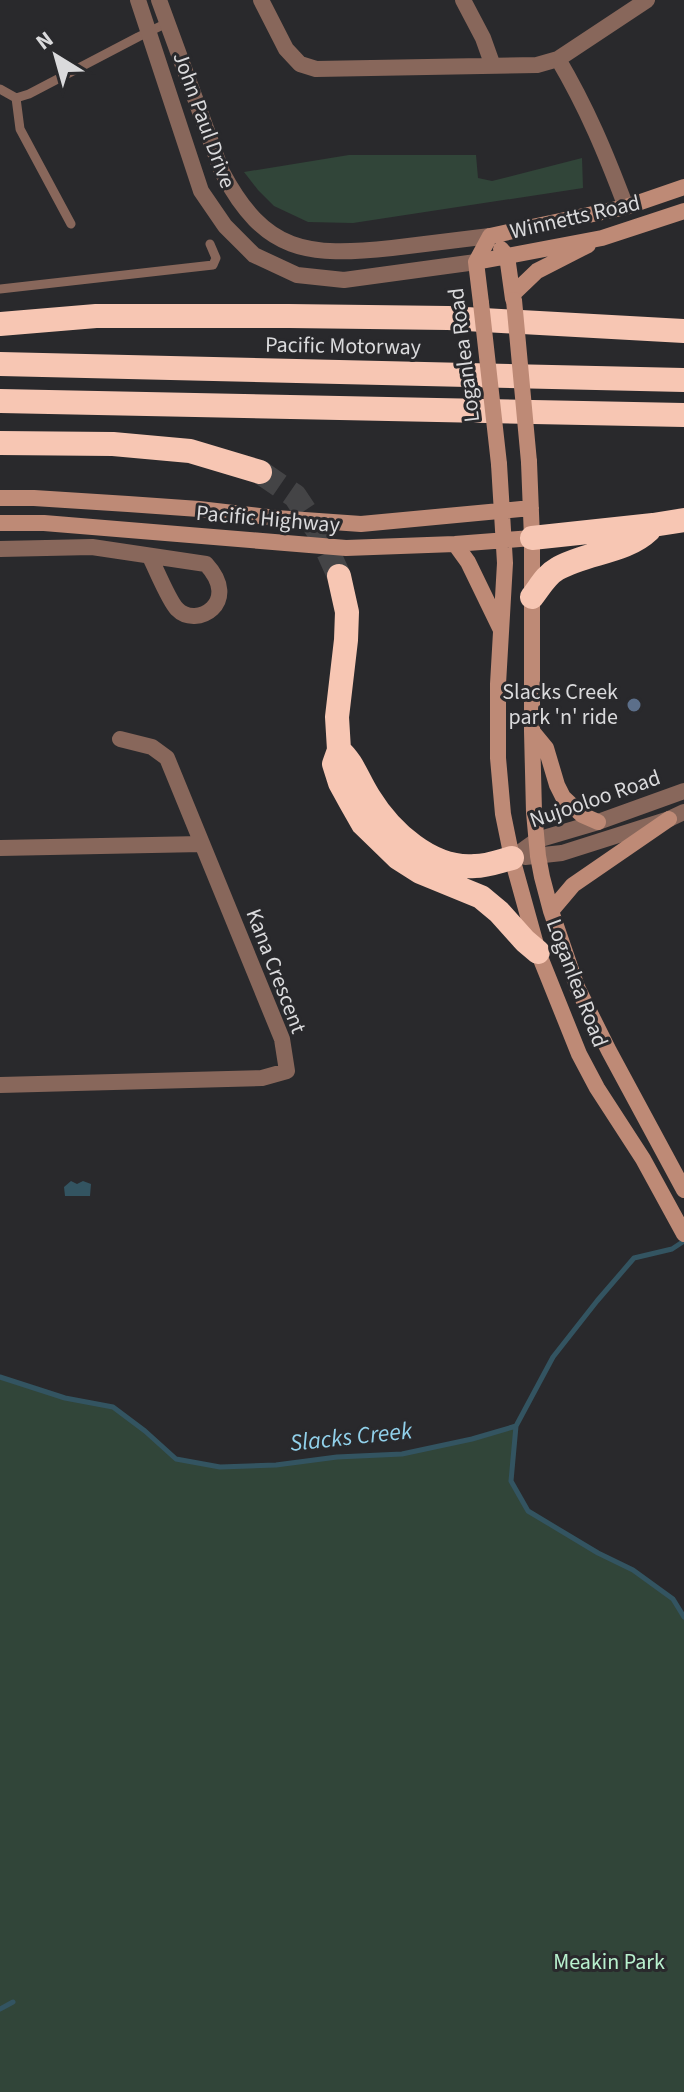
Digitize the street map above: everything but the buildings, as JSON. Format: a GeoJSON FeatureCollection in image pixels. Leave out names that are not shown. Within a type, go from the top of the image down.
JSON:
{"type":"FeatureCollection","features":[{"type":"Feature","properties":{"kind":"highway"},"geometry":{"type":"LineString","coordinates":[[0,324],[96,316],[353,317],[448,318],[684,331]]}},
{"type":"Feature","properties":{"kind":"highway","name":"Pacific Motorway"},"geometry":{"type":"LineString","coordinates":[[0,364],[684,380]]}},
{"type":"Feature","properties":{"kind":"highway"},"geometry":{"type":"LineString","coordinates":[[0,401],[684,415]]}},
{"type":"Feature","properties":{"kind":"highway"},"geometry":{"type":"LineString","coordinates":[[0,443],[113,444],[190,451],[260,472]]}},
{"type":"Feature","properties":{"kind":"highway"},"geometry":{"type":"LineString","coordinates":[[532,538],[669,523]]}},
{"type":"Feature","properties":{"kind":"highway"},"geometry":{"type":"LineString","coordinates":[[532,597],[555,570],[638,541],[669,523]]}},
{"type":"Feature","properties":{"kind":"highway"},"geometry":{"type":"LineString","coordinates":[[339,576],[347,612],[337,717],[339,750],[334,764],[340,783],[363,824],[398,858],[420,872],[481,897],[538,952]]}},
{"type":"Feature","properties":{"kind":"highway"},"geometry":{"type":"LineString","coordinates":[[339,750],[349,759],[379,812],[410,843],[427,854],[457,866],[473,867],[512,858]]}},
{"type":"Feature","properties":{"kind":"main road","name":"Winnetts Road"},"geometry":{"type":"LineString","coordinates":[[490,236],[626,207],[684,187]]}},
{"type":"Feature","properties":{"kind":"main road","name":"Winnetts Road"},"geometry":{"type":"LineString","coordinates":[[476,262],[602,238],[684,211]]}},
{"type":"Feature","properties":{"kind":"main road"},"geometry":{"type":"LineString","coordinates":[[490,236],[507,256]]}},
{"type":"Feature","properties":{"kind":"main road","name":"Loganlea Road"},"geometry":{"type":"LineString","coordinates":[[490,236],[476,262],[499,464],[504,541],[498,684],[498,758],[503,814],[538,952],[579,1054],[684,1234]]}},
{"type":"Feature","properties":{"kind":"main road"},"geometry":{"type":"LineString","coordinates":[[513,297],[537,271],[602,238]]}},
{"type":"Feature","properties":{"kind":"main road","name":"Loganlea Road"},"geometry":{"type":"LineString","coordinates":[[507,256],[529,462],[532,731],[538,848],[551,911],[577,987],[684,1190]]}},
{"type":"Feature","properties":{"kind":"main road","name":"Pacific Highway"},"geometry":{"type":"LineString","coordinates":[[0,498],[199,509],[361,524],[531,508]]}},
{"type":"Feature","properties":{"kind":"main road","name":"Pacific Highway"},"geometry":{"type":"LineString","coordinates":[[0,523],[44,523],[346,548],[532,538]]}},
{"type":"Feature","properties":{"kind":"main road"},"geometry":{"type":"LineString","coordinates":[[455,544],[468,562],[501,630]]}},
{"type":"Feature","properties":{"kind":"main road"},"geometry":{"type":"LineString","coordinates":[[532,731],[546,748],[563,797],[582,815],[598,822]]}},
{"type":"Feature","properties":{"kind":"main road"},"geometry":{"type":"LineString","coordinates":[[551,911],[573,885],[676,816]]}},
{"type":"Feature","properties":{"kind":"street","name":"John Paul Drive"},"geometry":{"type":"LineString","coordinates":[[138,0],[201,191],[225,226],[254,255],[297,275],[344,280],[476,262]]}},
{"type":"Feature","properties":{"kind":"street","name":"John Paul Drive"},"geometry":{"type":"LineString","coordinates":[[159,0],[222,172],[247,211],[267,230],[298,248],[348,253],[490,236]]}},
{"type":"Feature","properties":{"kind":"street"},"geometry":{"type":"LineString","coordinates":[[261,0],[286,49],[300,64],[316,69],[537,65],[558,59],[647,0]]}},
{"type":"Feature","properties":{"kind":"street"},"geometry":{"type":"LineString","coordinates":[[463,0],[483,38],[493,66]]}},
{"type":"Feature","properties":{"kind":"street"},"geometry":{"type":"LineString","coordinates":[[558,59],[590,117],[626,207]]}},
{"type":"Feature","properties":{"kind":"street"},"geometry":{"type":"LineString","coordinates":[[0,549],[92,547],[206,564],[220,583],[220,594],[215,605],[198,616],[177,610],[150,557]]}},
{"type":"Feature","properties":{"kind":"street","name":"Kana Crescent"},"geometry":{"type":"LineString","coordinates":[[0,1085],[262,1078],[287,1071],[282,1039],[167,758],[152,747],[120,739]]}},
{"type":"Feature","properties":{"kind":"street","name":"Nujooloo Road"},"geometry":{"type":"LineString","coordinates":[[512,858],[684,791]]}},
{"type":"Feature","properties":{"kind":"street","name":"Nujooloo Road"},"geometry":{"type":"LineString","coordinates":[[538,848],[562,853],[676,816]]}},
{"type":"Feature","properties":{"kind":"street"},"geometry":{"type":"LineString","coordinates":[[0,848],[202,844]]}},
{"type":"Feature","properties":{"kind":"lane"},"geometry":{"type":"LineString","coordinates":[[0,89],[16,98],[29,94],[167,23]]}},
{"type":"Feature","properties":{"kind":"lane"},"geometry":{"type":"LineString","coordinates":[[16,98],[20,129],[71,224]]}},
{"type":"Feature","properties":{"kind":"lane"},"geometry":{"type":"LineString","coordinates":[[0,289],[213,265],[216,258],[210,244]]}},
{"type":"Feature","properties":{"kind":"green space"},"geometry":{"type":"Polygon","coordinates":[[[349,155],[476,155],[478,178],[492,181],[582,158],[583,188],[353,223],[308,222],[274,206],[244,172],[349,155]]]}},
{"type":"Feature","properties":{"kind":"green space","name":"Meakin Park"},"geometry":{"type":"Polygon","coordinates":[[[0,1377],[65,1398],[113,1407],[176,1459],[220,1467],[402,1454],[516,1426],[511,1481],[528,1511],[633,1570],[673,1599],[684,1617],[684,2092],[0,2092],[0,1377]]]}},
{"type":"Feature","properties":{"kind":"water"},"geometry":{"type":"Polygon","coordinates":[[[71,1181],[91,1184],[90,1196],[65,1196],[64,1187],[71,1181]]]}},
{"type":"Feature","properties":{"kind":"waterway"},"geometry":{"type":"LineString","coordinates":[[684,1241],[672,1249],[634,1258],[553,1357],[516,1426],[511,1481],[528,1511],[633,1570],[673,1599],[684,1617]]}},
{"type":"Feature","properties":{"kind":"waterway","name":"Slacks Creek"},"geometry":{"type":"LineString","coordinates":[[0,1377],[65,1398],[113,1407],[176,1459],[220,1467],[402,1454],[516,1426]]}},
{"type":"Feature","properties":{"kind":"waterway"},"geometry":{"type":"LineString","coordinates":[[0,2009],[13,2002]]}},
{"type":"Feature","properties":{"kind":"tunnel"},"geometry":{"type":"LineString","coordinates":[[260,472],[295,496],[320,534],[339,576]]}},
{"type":"Feature","properties":{"kind":"place","name":"Slacks Creek park 'n' ride"},"geometry":{"type":"Point","coordinates":[634,705]}}]}
